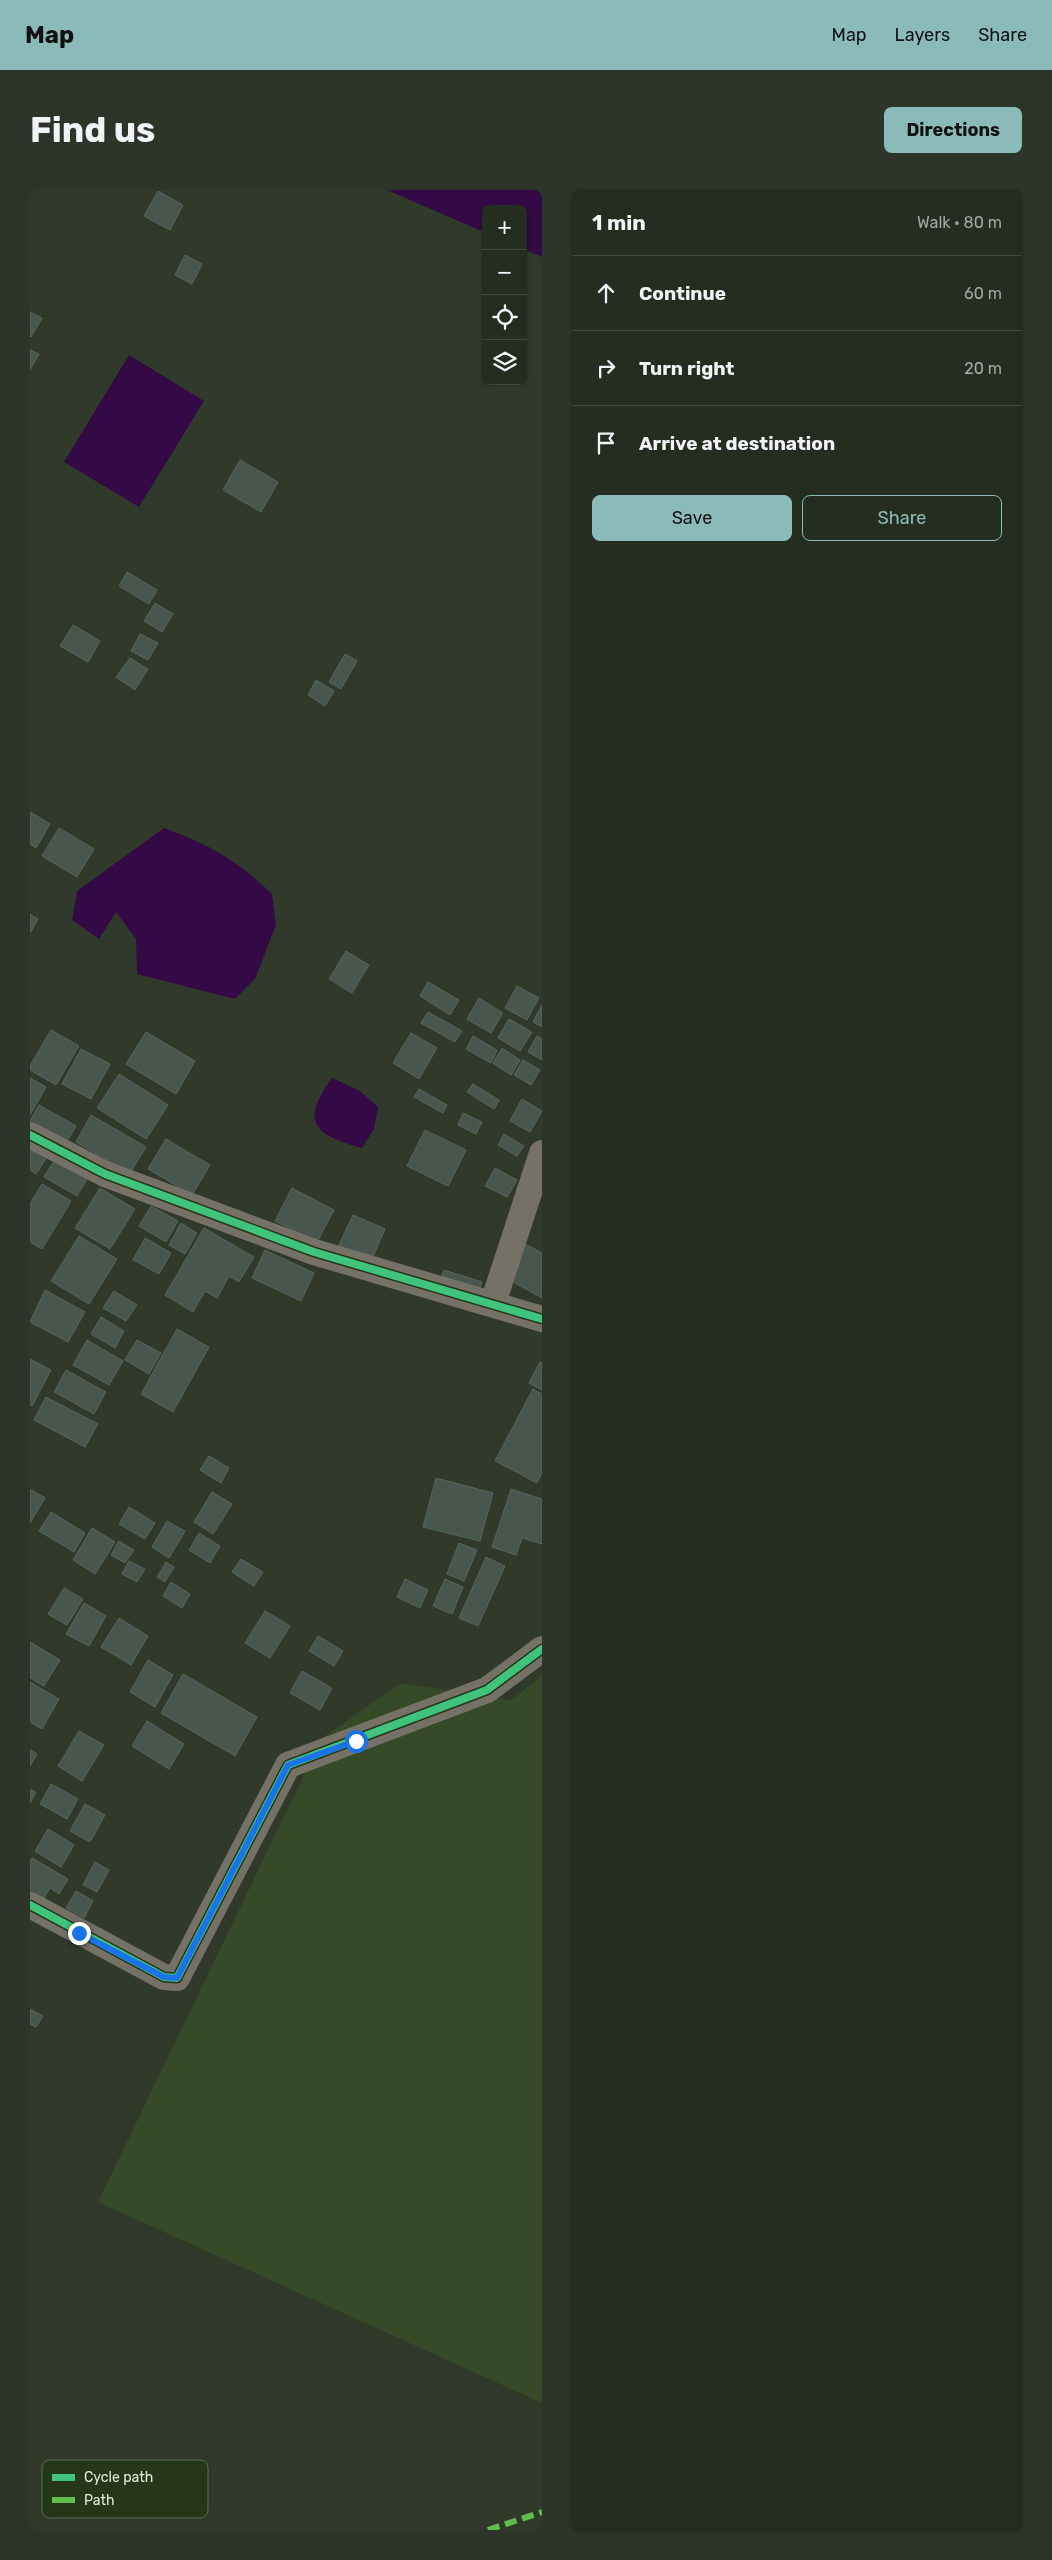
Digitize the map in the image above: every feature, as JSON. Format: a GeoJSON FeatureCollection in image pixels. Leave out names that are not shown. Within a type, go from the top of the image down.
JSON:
{"type":"FeatureCollection","features":[{"type":"Feature","properties":{"kind":"street"},"geometry":{"type":"LineString","coordinates":[[30,1135],[105,1174],[173,1201],[314,1252],[542,1319]]}},
{"type":"Feature","properties":{"kind":"street"},"geometry":{"type":"LineString","coordinates":[[493,1304],[542,1153]]}},
{"type":"Feature","properties":{"kind":"street"},"geometry":{"type":"LineString","coordinates":[[30,1905],[164,1977],[177,1978],[288,1765],[486,1690],[542,1649]]}},
{"type":"Feature","properties":{"kind":"shaded area"},"geometry":{"type":"Polygon","coordinates":[[[387,190],[542,190],[542,257],[527,251],[527,205],[482,205],[482,231],[387,190]]]}},
{"type":"Feature","properties":{"kind":"shaded area"},"geometry":{"type":"Polygon","coordinates":[[[129,355],[204,401],[139,507],[64,462],[129,355]]]}},
{"type":"Feature","properties":{"kind":"shaded area"},"geometry":{"type":"Polygon","coordinates":[[[164,828],[196,841],[234,862],[272,894],[276,925],[255,979],[235,999],[137,974],[136,939],[116,912],[99,939],[72,920],[77,891],[164,828]]]}},
{"type":"Feature","properties":{"kind":"shaded area"},"geometry":{"type":"Polygon","coordinates":[[[332,1078],[360,1091],[378,1107],[374,1129],[362,1148],[333,1138],[323,1132],[317,1125],[314,1117],[316,1107],[332,1078]]]}},
{"type":"Feature","properties":{"kind":"shaded area"},"geometry":{"type":"Polygon","coordinates":[[[542,1675],[542,2403],[98,2202],[322,1738],[401,1683],[512,1700],[542,1675]]]}},
{"type":"Feature","properties":{"kind":"building"},"geometry":{"type":"Polygon","coordinates":[[[158,191],[183,205],[170,230],[144,216],[158,191]]]}},
{"type":"Feature","properties":{"kind":"building"},"geometry":{"type":"Polygon","coordinates":[[[185,255],[202,264],[192,284],[175,275],[185,255]]]}},
{"type":"Feature","properties":{"kind":"building"},"geometry":{"type":"Polygon","coordinates":[[[30,312],[42,318],[31,337],[30,336],[30,312]]]}},
{"type":"Feature","properties":{"kind":"building"},"geometry":{"type":"Polygon","coordinates":[[[30,350],[39,354],[30,370],[30,350]]]}},
{"type":"Feature","properties":{"kind":"building"},"geometry":{"type":"Polygon","coordinates":[[[240,460],[278,482],[261,512],[223,490],[240,460]]]}},
{"type":"Feature","properties":{"kind":"building"},"geometry":{"type":"Polygon","coordinates":[[[127,572],[157,590],[149,604],[119,586],[127,572]]]}},
{"type":"Feature","properties":{"kind":"building"},"geometry":{"type":"Polygon","coordinates":[[[155,603],[173,614],[162,632],[144,621],[155,603]]]}},
{"type":"Feature","properties":{"kind":"building"},"geometry":{"type":"Polygon","coordinates":[[[73,625],[100,641],[88,662],[60,646],[73,625]]]}},
{"type":"Feature","properties":{"kind":"building"},"geometry":{"type":"Polygon","coordinates":[[[140,634],[158,643],[148,660],[131,651],[140,634]]]}},
{"type":"Feature","properties":{"kind":"building"},"geometry":{"type":"Polygon","coordinates":[[[345,654],[357,661],[341,689],[329,682],[345,654]]]}},
{"type":"Feature","properties":{"kind":"building"},"geometry":{"type":"Polygon","coordinates":[[[130,658],[148,669],[135,690],[116,677],[130,658]]]}},
{"type":"Feature","properties":{"kind":"building"},"geometry":{"type":"Polygon","coordinates":[[[316,680],[334,691],[325,706],[308,695],[316,680]]]}},
{"type":"Feature","properties":{"kind":"building"},"geometry":{"type":"Polygon","coordinates":[[[30,812],[50,824],[36,848],[30,844],[30,812]]]}},
{"type":"Feature","properties":{"kind":"building"},"geometry":{"type":"Polygon","coordinates":[[[59,828],[94,849],[77,877],[42,856],[59,828]]]}},
{"type":"Feature","properties":{"kind":"building"},"geometry":{"type":"Polygon","coordinates":[[[30,914],[38,919],[30,933],[30,914]]]}},
{"type":"Feature","properties":{"kind":"building"},"geometry":{"type":"Polygon","coordinates":[[[346,951],[369,965],[352,993],[329,979],[346,951]]]}},
{"type":"Feature","properties":{"kind":"building"},"geometry":{"type":"Polygon","coordinates":[[[428,982],[459,1000],[450,1015],[420,996],[428,982]]]}},
{"type":"Feature","properties":{"kind":"building"},"geometry":{"type":"Polygon","coordinates":[[[517,986],[539,998],[527,1020],[505,1008],[517,986]]]}},
{"type":"Feature","properties":{"kind":"building"},"geometry":{"type":"Polygon","coordinates":[[[479,998],[503,1013],[491,1033],[467,1019],[479,998]]]}},
{"type":"Feature","properties":{"kind":"building"},"geometry":{"type":"Polygon","coordinates":[[[542,1005],[542,1027],[533,1022],[542,1005]]]}},
{"type":"Feature","properties":{"kind":"building"},"geometry":{"type":"Polygon","coordinates":[[[428,1012],[462,1031],[455,1042],[421,1023],[428,1012]]]}},
{"type":"Feature","properties":{"kind":"building"},"geometry":{"type":"Polygon","coordinates":[[[509,1019],[532,1032],[520,1051],[498,1038],[509,1019]]]}},
{"type":"Feature","properties":{"kind":"building"},"geometry":{"type":"Polygon","coordinates":[[[51,1030],[79,1046],[56,1085],[30,1070],[30,1066],[51,1030]]]}},
{"type":"Feature","properties":{"kind":"building"},"geometry":{"type":"Polygon","coordinates":[[[146,1032],[195,1061],[176,1094],[126,1064],[146,1032]]]}},
{"type":"Feature","properties":{"kind":"building"},"geometry":{"type":"Polygon","coordinates":[[[411,1033],[437,1048],[419,1079],[393,1063],[411,1033]]]}},
{"type":"Feature","properties":{"kind":"building"},"geometry":{"type":"Polygon","coordinates":[[[473,1036],[497,1050],[491,1063],[466,1049],[473,1036]]]}},
{"type":"Feature","properties":{"kind":"building"},"geometry":{"type":"Polygon","coordinates":[[[537,1036],[542,1039],[542,1060],[528,1052],[537,1036]]]}},
{"type":"Feature","properties":{"kind":"building"},"geometry":{"type":"Polygon","coordinates":[[[502,1048],[520,1060],[511,1075],[493,1063],[502,1048]]]}},
{"type":"Feature","properties":{"kind":"building"},"geometry":{"type":"Polygon","coordinates":[[[81,1049],[110,1064],[91,1099],[62,1084],[81,1049]]]}},
{"type":"Feature","properties":{"kind":"building"},"geometry":{"type":"Polygon","coordinates":[[[523,1060],[540,1070],[531,1085],[514,1075],[523,1060]]]}},
{"type":"Feature","properties":{"kind":"building"},"geometry":{"type":"Polygon","coordinates":[[[119,1074],[168,1105],[146,1139],[97,1108],[119,1074]]]}},
{"type":"Feature","properties":{"kind":"building"},"geometry":{"type":"Polygon","coordinates":[[[30,1078],[46,1087],[30,1115],[30,1078]]]}},
{"type":"Feature","properties":{"kind":"building"},"geometry":{"type":"Polygon","coordinates":[[[473,1084],[499,1100],[494,1109],[467,1092],[473,1084]]]}},
{"type":"Feature","properties":{"kind":"building"},"geometry":{"type":"Polygon","coordinates":[[[419,1089],[447,1105],[443,1113],[414,1097],[419,1089]]]}},
{"type":"Feature","properties":{"kind":"building"},"geometry":{"type":"Polygon","coordinates":[[[522,1099],[542,1111],[530,1132],[510,1121],[522,1099]]]}},
{"type":"Feature","properties":{"kind":"building"},"geometry":{"type":"Polygon","coordinates":[[[39,1105],[76,1126],[64,1146],[30,1126],[30,1121],[39,1105]]]}},
{"type":"Feature","properties":{"kind":"building"},"geometry":{"type":"Polygon","coordinates":[[[463,1113],[482,1122],[476,1134],[458,1125],[463,1113]]]}},
{"type":"Feature","properties":{"kind":"building"},"geometry":{"type":"Polygon","coordinates":[[[91,1115],[146,1147],[130,1173],[76,1142],[91,1115]]]}},
{"type":"Feature","properties":{"kind":"building"},"geometry":{"type":"Polygon","coordinates":[[[425,1130],[466,1150],[448,1186],[407,1166],[425,1130]]]}},
{"type":"Feature","properties":{"kind":"building"},"geometry":{"type":"Polygon","coordinates":[[[504,1134],[524,1146],[517,1156],[498,1145],[504,1134]]]}},
{"type":"Feature","properties":{"kind":"building"},"geometry":{"type":"Polygon","coordinates":[[[166,1139],[210,1165],[192,1195],[148,1169],[166,1139]]]}},
{"type":"Feature","properties":{"kind":"building"},"geometry":{"type":"Polygon","coordinates":[[[30,1146],[47,1157],[36,1174],[30,1170],[30,1146]]]}},
{"type":"Feature","properties":{"kind":"building"},"geometry":{"type":"Polygon","coordinates":[[[59,1153],[91,1172],[77,1196],[44,1177],[59,1153]]]}},
{"type":"Feature","properties":{"kind":"building"},"geometry":{"type":"Polygon","coordinates":[[[495,1168],[517,1180],[507,1197],[485,1186],[495,1168]]]}},
{"type":"Feature","properties":{"kind":"building"},"geometry":{"type":"Polygon","coordinates":[[[42,1184],[71,1201],[42,1249],[30,1242],[30,1204],[42,1184]]]}},
{"type":"Feature","properties":{"kind":"building"},"geometry":{"type":"Polygon","coordinates":[[[100,1188],[135,1209],[110,1249],[75,1228],[100,1188]]]}},
{"type":"Feature","properties":{"kind":"building"},"geometry":{"type":"Polygon","coordinates":[[[292,1188],[334,1210],[317,1242],[275,1221],[292,1188]]]}},
{"type":"Feature","properties":{"kind":"building"},"geometry":{"type":"Polygon","coordinates":[[[151,1206],[178,1221],[166,1242],[139,1226],[151,1206]]]}},
{"type":"Feature","properties":{"kind":"building"},"geometry":{"type":"Polygon","coordinates":[[[353,1215],[385,1229],[369,1266],[336,1251],[353,1215]]]}},
{"type":"Feature","properties":{"kind":"building"},"geometry":{"type":"Polygon","coordinates":[[[181,1223],[197,1233],[185,1254],[169,1245],[181,1223]]]}},
{"type":"Feature","properties":{"kind":"building"},"geometry":{"type":"Polygon","coordinates":[[[204,1228],[254,1257],[239,1282],[229,1276],[217,1298],[205,1291],[193,1312],[165,1295],[204,1228]]]}},
{"type":"Feature","properties":{"kind":"building"},"geometry":{"type":"Polygon","coordinates":[[[79,1236],[117,1259],[89,1304],[51,1281],[79,1236]]]}},
{"type":"Feature","properties":{"kind":"building"},"geometry":{"type":"Polygon","coordinates":[[[145,1238],[171,1253],[159,1274],[133,1260],[145,1238]]]}},
{"type":"Feature","properties":{"kind":"building"},"geometry":{"type":"Polygon","coordinates":[[[523,1243],[542,1253],[542,1298],[504,1277],[523,1243]]]}},
{"type":"Feature","properties":{"kind":"building"},"geometry":{"type":"Polygon","coordinates":[[[265,1250],[314,1273],[301,1301],[252,1278],[265,1250]]]}},
{"type":"Feature","properties":{"kind":"building"},"geometry":{"type":"Polygon","coordinates":[[[444,1270],[482,1282],[478,1294],[440,1281],[444,1270]]]}},
{"type":"Feature","properties":{"kind":"building"},"geometry":{"type":"Polygon","coordinates":[[[45,1290],[85,1312],[68,1342],[30,1322],[45,1290]]]}},
{"type":"Feature","properties":{"kind":"building"},"geometry":{"type":"Polygon","coordinates":[[[114,1291],[137,1305],[126,1321],[103,1308],[114,1291]]]}},
{"type":"Feature","properties":{"kind":"building"},"geometry":{"type":"Polygon","coordinates":[[[101,1317],[124,1331],[115,1348],[91,1334],[101,1317]]]}},
{"type":"Feature","properties":{"kind":"building"},"geometry":{"type":"Polygon","coordinates":[[[177,1329],[209,1347],[173,1412],[141,1394],[177,1329]]]}},
{"type":"Feature","properties":{"kind":"building"},"geometry":{"type":"Polygon","coordinates":[[[87,1340],[123,1361],[109,1385],[73,1365],[87,1340]]]}},
{"type":"Feature","properties":{"kind":"building"},"geometry":{"type":"Polygon","coordinates":[[[137,1340],[161,1353],[149,1374],[125,1360],[137,1340]]]}},
{"type":"Feature","properties":{"kind":"building"},"geometry":{"type":"Polygon","coordinates":[[[30,1359],[51,1370],[32,1406],[30,1405],[30,1359]]]}},
{"type":"Feature","properties":{"kind":"building"},"geometry":{"type":"Polygon","coordinates":[[[540,1362],[542,1363],[542,1390],[529,1383],[540,1362]]]}},
{"type":"Feature","properties":{"kind":"building"},"geometry":{"type":"Polygon","coordinates":[[[66,1370],[106,1392],[94,1414],[54,1392],[66,1370]]]}},
{"type":"Feature","properties":{"kind":"building"},"geometry":{"type":"Polygon","coordinates":[[[533,1389],[542,1394],[542,1472],[537,1483],[495,1461],[533,1389]]]}},
{"type":"Feature","properties":{"kind":"building"},"geometry":{"type":"Polygon","coordinates":[[[46,1397],[98,1424],[85,1447],[34,1420],[46,1397]]]}},
{"type":"Feature","properties":{"kind":"building"},"geometry":{"type":"Polygon","coordinates":[[[209,1456],[229,1468],[221,1483],[200,1470],[209,1456]]]}},
{"type":"Feature","properties":{"kind":"building"},"geometry":{"type":"Polygon","coordinates":[[[436,1478],[493,1493],[480,1541],[423,1527],[436,1478]]]}},
{"type":"Feature","properties":{"kind":"building"},"geometry":{"type":"Polygon","coordinates":[[[30,1489],[45,1498],[30,1523],[30,1489]]]}},
{"type":"Feature","properties":{"kind":"building"},"geometry":{"type":"Polygon","coordinates":[[[511,1489],[542,1499],[542,1544],[522,1538],[516,1555],[492,1547],[511,1489]]]}},
{"type":"Feature","properties":{"kind":"building"},"geometry":{"type":"Polygon","coordinates":[[[212,1492],[232,1504],[213,1534],[194,1522],[212,1492]]]}},
{"type":"Feature","properties":{"kind":"building"},"geometry":{"type":"Polygon","coordinates":[[[129,1507],[155,1523],[145,1539],[119,1524],[129,1507]]]}},
{"type":"Feature","properties":{"kind":"building"},"geometry":{"type":"Polygon","coordinates":[[[51,1512],[85,1533],[74,1552],[39,1531],[51,1512]]]}},
{"type":"Feature","properties":{"kind":"building"},"geometry":{"type":"Polygon","coordinates":[[[167,1521],[185,1531],[169,1558],[152,1547],[167,1521]]]}},
{"type":"Feature","properties":{"kind":"building"},"geometry":{"type":"Polygon","coordinates":[[[92,1528],[115,1542],[95,1574],[73,1560],[92,1528]]]}},
{"type":"Feature","properties":{"kind":"building"},"geometry":{"type":"Polygon","coordinates":[[[199,1533],[220,1546],[210,1563],[189,1550],[199,1533]]]}},
{"type":"Feature","properties":{"kind":"building"},"geometry":{"type":"Polygon","coordinates":[[[119,1541],[134,1550],[125,1563],[111,1555],[119,1541]]]}},
{"type":"Feature","properties":{"kind":"building"},"geometry":{"type":"Polygon","coordinates":[[[459,1543],[477,1550],[464,1581],[447,1574],[459,1543]]]}},
{"type":"Feature","properties":{"kind":"building"},"geometry":{"type":"Polygon","coordinates":[[[486,1557],[505,1566],[478,1626],[459,1618],[486,1557]]]}},
{"type":"Feature","properties":{"kind":"building"},"geometry":{"type":"Polygon","coordinates":[[[241,1559],[263,1572],[254,1586],[232,1572],[241,1559]]]}},
{"type":"Feature","properties":{"kind":"building"},"geometry":{"type":"Polygon","coordinates":[[[129,1561],[145,1569],[137,1582],[122,1574],[129,1561]]]}},
{"type":"Feature","properties":{"kind":"building"},"geometry":{"type":"Polygon","coordinates":[[[166,1562],[174,1567],[165,1582],[157,1577],[166,1562]]]}},
{"type":"Feature","properties":{"kind":"building"},"geometry":{"type":"Polygon","coordinates":[[[405,1579],[428,1590],[420,1608],[397,1597],[405,1579]]]}},
{"type":"Feature","properties":{"kind":"building"},"geometry":{"type":"Polygon","coordinates":[[[445,1579],[463,1587],[452,1614],[433,1606],[445,1579]]]}},
{"type":"Feature","properties":{"kind":"building"},"geometry":{"type":"Polygon","coordinates":[[[171,1582],[190,1594],[182,1608],[163,1596],[171,1582]]]}},
{"type":"Feature","properties":{"kind":"building"},"geometry":{"type":"Polygon","coordinates":[[[64,1588],[83,1599],[67,1625],[48,1614],[64,1588]]]}},
{"type":"Feature","properties":{"kind":"building"},"geometry":{"type":"Polygon","coordinates":[[[84,1603],[106,1616],[89,1646],[66,1634],[84,1603]]]}},
{"type":"Feature","properties":{"kind":"building"},"geometry":{"type":"Polygon","coordinates":[[[265,1611],[290,1626],[270,1658],[245,1643],[265,1611]]]}},
{"type":"Feature","properties":{"kind":"building"},"geometry":{"type":"Polygon","coordinates":[[[119,1618],[148,1636],[131,1665],[101,1647],[119,1618]]]}},
{"type":"Feature","properties":{"kind":"building"},"geometry":{"type":"Polygon","coordinates":[[[318,1636],[343,1651],[334,1666],[309,1651],[318,1636]]]}},
{"type":"Feature","properties":{"kind":"building"},"geometry":{"type":"Polygon","coordinates":[[[30,1642],[60,1660],[44,1686],[30,1678],[30,1642]]]}},
{"type":"Feature","properties":{"kind":"building"},"geometry":{"type":"Polygon","coordinates":[[[148,1660],[173,1675],[155,1707],[130,1692],[148,1660]]]}},
{"type":"Feature","properties":{"kind":"building"},"geometry":{"type":"Polygon","coordinates":[[[302,1671],[332,1688],[320,1710],[290,1693],[302,1671]]]}},
{"type":"Feature","properties":{"kind":"building"},"geometry":{"type":"Polygon","coordinates":[[[183,1674],[257,1717],[235,1756],[161,1713],[183,1674]]]}},
{"type":"Feature","properties":{"kind":"building"},"geometry":{"type":"Polygon","coordinates":[[[30,1682],[59,1699],[42,1729],[30,1722],[30,1682]]]}},
{"type":"Feature","properties":{"kind":"building"},"geometry":{"type":"Polygon","coordinates":[[[147,1721],[184,1744],[169,1769],[132,1746],[147,1721]]]}},
{"type":"Feature","properties":{"kind":"building"},"geometry":{"type":"Polygon","coordinates":[[[79,1731],[104,1745],[82,1781],[58,1766],[79,1731]]]}},
{"type":"Feature","properties":{"kind":"building"},"geometry":{"type":"Polygon","coordinates":[[[30,1750],[37,1754],[30,1766],[30,1750]]]}},
{"type":"Feature","properties":{"kind":"building"},"geometry":{"type":"Polygon","coordinates":[[[51,1784],[78,1799],[67,1819],[40,1804],[51,1784]]]}},
{"type":"Feature","properties":{"kind":"building"},"geometry":{"type":"Polygon","coordinates":[[[30,1789],[36,1792],[30,1803],[30,1789]]]}},
{"type":"Feature","properties":{"kind":"building"},"geometry":{"type":"Polygon","coordinates":[[[85,1804],[105,1815],[90,1842],[70,1831],[85,1804]]]}},
{"type":"Feature","properties":{"kind":"building"},"geometry":{"type":"Polygon","coordinates":[[[48,1829],[74,1845],[61,1867],[35,1851],[48,1829]]]}},
{"type":"Feature","properties":{"kind":"building"},"geometry":{"type":"Polygon","coordinates":[[[32,1858],[68,1879],[59,1894],[50,1888],[41,1903],[30,1897],[30,1861],[32,1858]]]}},
{"type":"Feature","properties":{"kind":"building"},"geometry":{"type":"Polygon","coordinates":[[[95,1862],[109,1870],[97,1892],[83,1885],[95,1862]]]}},
{"type":"Feature","properties":{"kind":"building"},"geometry":{"type":"Polygon","coordinates":[[[76,1891],[93,1901],[84,1918],[66,1908],[76,1891]]]}},
{"type":"Feature","properties":{"kind":"building"},"geometry":{"type":"Polygon","coordinates":[[[30,2009],[43,2016],[36,2027],[30,2024],[30,2009]]]}},
{"type":"Feature","properties":{"kind":"marked path"},"geometry":{"type":"LineString","coordinates":[[488,2530],[542,2512]]}},
{"type":"Feature","properties":{"kind":"cycle path"},"geometry":{"type":"LineString","coordinates":[[30,1135],[105,1174],[314,1252],[542,1319]]}},
{"type":"Feature","properties":{"kind":"cycle path"},"geometry":{"type":"LineString","coordinates":[[30,1905],[164,1977],[177,1978],[288,1765],[487,1690],[542,1649]]}},
{"type":"Feature","properties":{"kind":"route"},"geometry":{"type":"LineString","coordinates":[[79,1933],[164,1977],[177,1978],[288,1765],[356,1741]]}}]}
